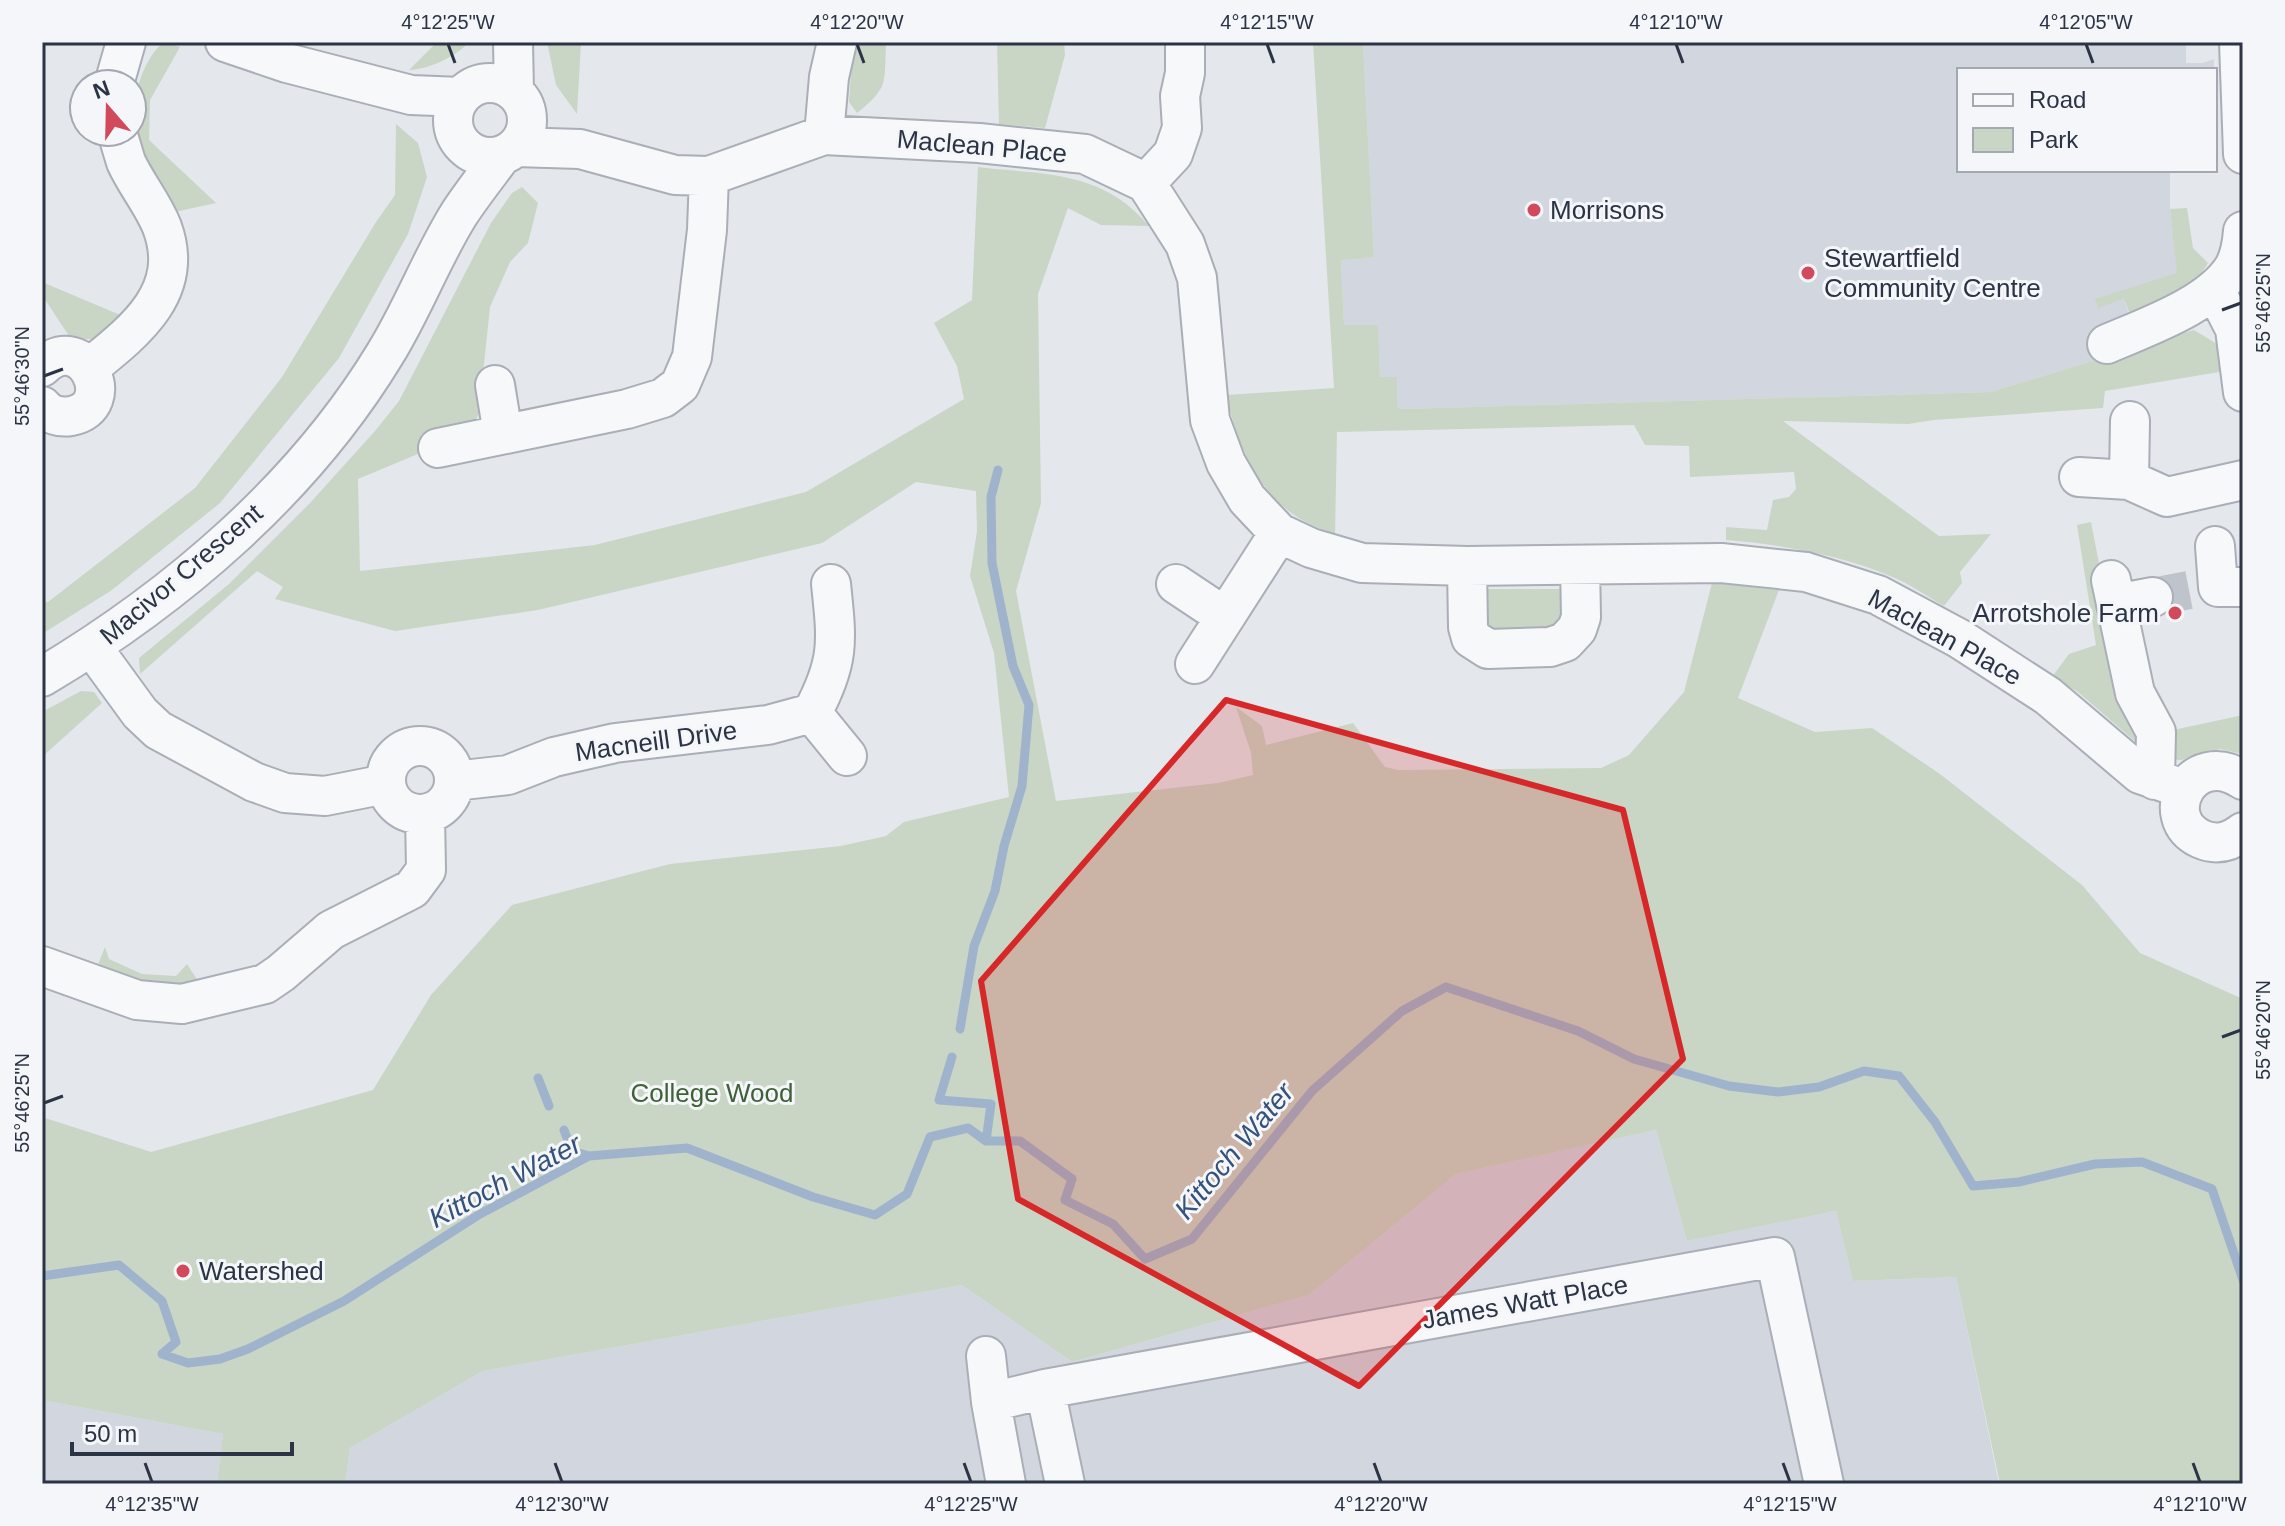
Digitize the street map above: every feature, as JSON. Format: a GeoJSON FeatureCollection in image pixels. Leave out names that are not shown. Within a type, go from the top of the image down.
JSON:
{"type":"FeatureCollection","features":[{"type":"Feature","properties":{"kind":"street"},"geometry":{"type":"LineString","coordinates":[[119,68],[126,42]]}},
{"type":"Feature","properties":{"kind":"street"},"geometry":{"type":"LineString","coordinates":[[225,42],[291,53]]}},
{"type":"Feature","properties":{"kind":"street","name":"Macivor Crescent"},"geometry":{"type":"LineString","coordinates":[[42,677],[92,647],[153,603],[254,518],[329,433],[385,355],[459,214],[491,120],[511,42]]}},
{"type":"Feature","properties":{"kind":"street"},"geometry":{"type":"LineString","coordinates":[[824,135],[829,77],[837,42]]}},
{"type":"Feature","properties":{"kind":"street"},"geometry":{"type":"LineString","coordinates":[[1146,183],[1173,154],[1182,128],[1180,96],[1185,73],[1185,42]]}},
{"type":"Feature","properties":{"kind":"street"},"geometry":{"type":"LineString","coordinates":[[2239,42],[2243,154]]}},
{"type":"Feature","properties":{"kind":"street","name":"Maclean Place"},"geometry":{"type":"LineString","coordinates":[[291,53],[580,149],[675,175],[709,176],[824,135],[979,143],[1085,154],[1146,183],[1185,244],[1197,278],[1210,420],[1226,463],[1247,499],[1279,533],[1311,548],[1362,563],[1467,566],[1721,563],[1806,572],[1878,595],[1960,639],[2048,696],[2140,774],[2170,785]]}},
{"type":"Feature","properties":{"kind":"street"},"geometry":{"type":"LineString","coordinates":[[89,368],[132,333],[168,278],[169,253],[162,226],[126,162],[122,148]]}},
{"type":"Feature","properties":{"kind":"street"},"geometry":{"type":"LineString","coordinates":[[438,448],[627,409],[663,398],[680,385],[692,357],[707,230],[709,176]]}},
{"type":"Feature","properties":{"kind":"street"},"geometry":{"type":"LineString","coordinates":[[2107,344],[2163,320],[2215,290],[2234,266],[2242,243]]}},
{"type":"Feature","properties":{"kind":"street"},"geometry":{"type":"LineString","coordinates":[[2215,290],[2235,329],[2243,392]]}},
{"type":"Feature","properties":{"kind":"street"},"geometry":{"type":"LineString","coordinates":[[42,367],[49,360],[63,356],[78,358],[89,368],[96,381],[95,396],[87,408],[74,416],[59,417],[42,406]]}},
{"type":"Feature","properties":{"kind":"street"},"geometry":{"type":"LineString","coordinates":[[495,385],[503,434]]}},
{"type":"Feature","properties":{"kind":"street"},"geometry":{"type":"LineString","coordinates":[[2129,480],[2130,421]]}},
{"type":"Feature","properties":{"kind":"street"},"geometry":{"type":"LineString","coordinates":[[2079,477],[2129,480],[2167,497],[2243,480]]}},
{"type":"Feature","properties":{"kind":"street"},"geometry":{"type":"LineString","coordinates":[[1195,664],[1279,533]]}},
{"type":"Feature","properties":{"kind":"street"},"geometry":{"type":"LineString","coordinates":[[2215,546],[2200,590],[2114,592],[2135,693],[2156,732],[2183,822],[2198,838],[2220,843],[2232,840],[2243,832]]}},
{"type":"Feature","properties":{"kind":"street"},"geometry":{"type":"LineString","coordinates":[[1467,566],[1468,627],[1471,638],[1488,649],[1550,647],[1565,642],[1577,629],[1581,617],[1580,565]]}},
{"type":"Feature","properties":{"kind":"street"},"geometry":{"type":"LineString","coordinates":[[831,584],[835,652],[829,682],[812,713],[847,756]]}},
{"type":"Feature","properties":{"kind":"street"},"geometry":{"type":"LineString","coordinates":[[1176,584],[1224,616]]}},
{"type":"Feature","properties":{"kind":"street"},"geometry":{"type":"LineString","coordinates":[[92,647],[140,713],[158,730],[254,782],[285,793],[325,796],[386,784]]}},
{"type":"Feature","properties":{"kind":"street","name":"Macneill Drive"},"geometry":{"type":"LineString","coordinates":[[454,781],[508,775],[554,757],[615,743],[768,725],[812,713]]}},
{"type":"Feature","properties":{"kind":"street"},"geometry":{"type":"LineString","coordinates":[[410,747],[426,747],[440,753],[450,766],[454,781],[445,803],[425,814],[411,813],[399,807],[390,797],[386,784],[387,769],[396,755],[410,747]]}},
{"type":"Feature","properties":{"kind":"street"},"geometry":{"type":"LineString","coordinates":[[2170,785],[2208,770],[2230,772],[2243,780]]}},
{"type":"Feature","properties":{"kind":"street"},"geometry":{"type":"LineString","coordinates":[[42,966],[137,1000],[182,1004],[265,984],[331,930],[412,889],[426,870],[425,814]]}},
{"type":"Feature","properties":{"kind":"street","name":"James Watt Place"},"geometry":{"type":"LineString","coordinates":[[991,1402],[1045,1389],[1775,1257],[1824,1484]]}},
{"type":"Feature","properties":{"kind":"street"},"geometry":{"type":"LineString","coordinates":[[986,1356],[1006,1484]]}},
{"type":"Feature","properties":{"kind":"street"},"geometry":{"type":"LineString","coordinates":[[1045,1389],[1065,1484]]}},
{"type":"Feature","properties":{"kind":"highlighted area"},"geometry":{"type":"Polygon","coordinates":[[[1226,700],[1623,810],[1683,1059],[1359,1386],[1018,1199],[981,981],[1226,700]]]}},
{"type":"Feature","properties":{"kind":"shaded area"},"geometry":{"type":"Polygon","coordinates":[[[1363,42],[2186,42],[2186,63],[2203,63],[2214,59],[2214,68],[1957,68],[1957,172],[2170,172],[2170,209],[2178,273],[2099,307],[2124,299],[2139,347],[1991,392],[1401,409],[1380,378],[1378,325],[1344,326],[1341,259],[1374,257],[1363,42]]]}},
{"type":"Feature","properties":{"kind":"shaded area"},"geometry":{"type":"Polygon","coordinates":[[[1656,1130],[1687,1241],[1836,1211],[1853,1281],[1956,1277],[1999,1484],[345,1484],[350,1448],[483,1371],[962,1285],[1072,1362],[1309,1295],[1456,1174],[1656,1130]]]}},
{"type":"Feature","properties":{"kind":"shaded area"},"geometry":{"type":"Polygon","coordinates":[[[42,1400],[223,1434],[217,1484],[42,1484],[42,1400]]]}},
{"type":"Feature","properties":{"kind":"green space"},"geometry":{"type":"Polygon","coordinates":[[[165,42],[180,47],[150,100],[149,140],[216,203],[170,213],[139,162],[134,148],[148,148],[148,68],[145,68],[156,49],[165,42]]]}},
{"type":"Feature","properties":{"kind":"green space"},"geometry":{"type":"Polygon","coordinates":[[[437,42],[469,42],[442,61],[409,70],[437,42]]]}},
{"type":"Feature","properties":{"kind":"green space"},"geometry":{"type":"Polygon","coordinates":[[[547,42],[581,42],[577,114],[556,85],[547,42]]]}},
{"type":"Feature","properties":{"kind":"green space"},"geometry":{"type":"Polygon","coordinates":[[[853,42],[883,42],[886,45],[883,84],[875,97],[857,113],[849,102],[853,42]]]}},
{"type":"Feature","properties":{"kind":"green space"},"geometry":{"type":"Polygon","coordinates":[[[997,42],[1064,42],[1065,55],[1045,128],[999,124],[997,42]]]}},
{"type":"Feature","properties":{"kind":"green space"},"geometry":{"type":"Polygon","coordinates":[[[1313,42],[1363,42],[1374,257],[1341,260],[1344,325],[1378,325],[1380,377],[1397,377],[1397,406],[1401,409],[1991,392],[2194,330],[2222,347],[2225,371],[2105,391],[2103,408],[1908,424],[1783,421],[1939,536],[1991,534],[1960,572],[1962,583],[1944,606],[1897,579],[1851,562],[1767,544],[1726,540],[1726,527],[1767,530],[1773,500],[1789,497],[1796,489],[1794,472],[1690,477],[1689,446],[1645,445],[1634,425],[1337,432],[1335,534],[1309,524],[1290,512],[1263,484],[1243,450],[1227,395],[1334,388],[1313,42]]]}},
{"type":"Feature","properties":{"kind":"green space"},"geometry":{"type":"Polygon","coordinates":[[[396,124],[418,143],[427,177],[408,234],[339,358],[220,503],[112,590],[42,634],[42,601],[48,602],[195,488],[282,377],[395,195],[396,124]]]}},
{"type":"Feature","properties":{"kind":"green space","name":"College Wood"},"geometry":{"type":"Polygon","coordinates":[[[978,167],[1049,174],[1092,185],[1112,194],[1149,226],[1101,225],[1068,208],[1038,294],[1041,503],[1016,591],[1056,801],[1218,783],[1253,775],[1251,753],[1236,707],[1262,726],[1266,745],[1353,723],[1385,767],[1399,770],[1601,768],[1629,755],[1684,692],[1712,583],[1779,590],[1738,698],[1815,732],[1872,728],[1940,774],[2082,885],[2140,953],[2243,999],[2243,1484],[2000,1484],[1956,1277],[1853,1281],[1836,1211],[1687,1241],[1656,1130],[1456,1174],[1309,1295],[1072,1362],[962,1285],[483,1371],[350,1448],[345,1484],[217,1484],[223,1434],[42,1400],[42,1117],[151,1152],[373,1090],[431,995],[512,905],[670,864],[841,846],[886,836],[904,822],[1009,797],[994,653],[970,576],[977,531],[976,491],[916,482],[822,543],[538,610],[395,631],[275,599],[283,587],[257,571],[140,674],[139,658],[229,584],[310,503],[375,431],[399,401],[491,223],[512,193],[522,187],[538,203],[528,243],[510,262],[490,307],[482,383],[483,404],[476,420],[433,437],[425,451],[358,479],[360,571],[595,545],[806,492],[964,399],[957,366],[934,323],[972,300],[978,167]]]}},
{"type":"Feature","properties":{"kind":"green space"},"geometry":{"type":"Polygon","coordinates":[[[2187,208],[2193,248],[2208,263],[2194,285],[2132,320],[2124,299],[2098,308],[2095,299],[2177,273],[2170,209],[2187,208]]]}},
{"type":"Feature","properties":{"kind":"green space"},"geometry":{"type":"Polygon","coordinates":[[[42,282],[125,317],[97,339],[71,339],[42,295],[42,282]]]}},
{"type":"Feature","properties":{"kind":"green space"},"geometry":{"type":"Polygon","coordinates":[[[2091,522],[2102,579],[2145,750],[2078,692],[2052,677],[2069,654],[2096,645],[2077,525],[2091,522]]]}},
{"type":"Feature","properties":{"kind":"green space"},"geometry":{"type":"Polygon","coordinates":[[[1485,589],[1560,589],[1568,599],[1556,630],[1494,632],[1482,623],[1485,589]]]}},
{"type":"Feature","properties":{"kind":"green space"},"geometry":{"type":"Polygon","coordinates":[[[81,691],[94,692],[102,703],[42,757],[42,712],[81,691]]]}},
{"type":"Feature","properties":{"kind":"green space"},"geometry":{"type":"Polygon","coordinates":[[[2243,715],[2243,754],[2220,749],[2181,760],[2163,759],[2164,732],[2243,715]]]}},
{"type":"Feature","properties":{"kind":"green space"},"geometry":{"type":"Polygon","coordinates":[[[105,947],[109,959],[142,974],[176,976],[187,964],[200,984],[171,990],[95,972],[105,947]]]}},
{"type":"Feature","properties":{"kind":"waterway"},"geometry":{"type":"LineString","coordinates":[[960,1029],[974,946],[995,891],[1004,846],[1022,786],[1029,705],[1013,666],[992,563],[991,497],[998,470]]}},
{"type":"Feature","properties":{"kind":"waterway","name":"Kittoch Water"},"geometry":{"type":"LineString","coordinates":[[42,1276],[119,1265],[162,1301],[176,1342],[162,1354],[188,1363],[220,1359],[248,1349],[344,1301],[480,1214],[589,1156],[687,1148],[813,1197],[875,1215],[907,1194],[930,1137],[968,1128],[986,1141],[1020,1141],[1072,1179],[1065,1200],[1113,1224],[1145,1259],[1192,1239],[1312,1091],[1402,1011],[1446,987],[1578,1031],[1634,1059],[1729,1086],[1778,1092],[1819,1087],[1864,1071],[1899,1076],[1935,1122],[1973,1186],[2019,1182],[2095,1164],[2142,1162],[2212,1189],[2243,1280]]}},
{"type":"Feature","properties":{"kind":"waterway"},"geometry":{"type":"LineString","coordinates":[[952,1057],[939,1100],[991,1104],[986,1141]]}},
{"type":"Feature","properties":{"kind":"waterway"},"geometry":{"type":"LineString","coordinates":[[538,1078],[549,1106]]}},
{"type":"Feature","properties":{"kind":"waterway"},"geometry":{"type":"LineString","coordinates":[[564,1130],[572,1151],[589,1156]]}},
{"type":"Feature","properties":{"kind":"tunnel"},"geometry":{"type":"LineString","coordinates":[[2153,597],[2189,590]]}},
{"type":"Feature","properties":{"kind":"place","name":"Morrisons"},"geometry":{"type":"Point","coordinates":[1534,210]}},
{"type":"Feature","properties":{"kind":"place","name":"Stewartfield Community Centre"},"geometry":{"type":"Point","coordinates":[1808,273]}},
{"type":"Feature","properties":{"kind":"place","name":"Arrotshole Farm"},"geometry":{"type":"Point","coordinates":[2175,613]}},
{"type":"Feature","properties":{"kind":"place","name":"Watershed"},"geometry":{"type":"Point","coordinates":[183,1271]}}]}
